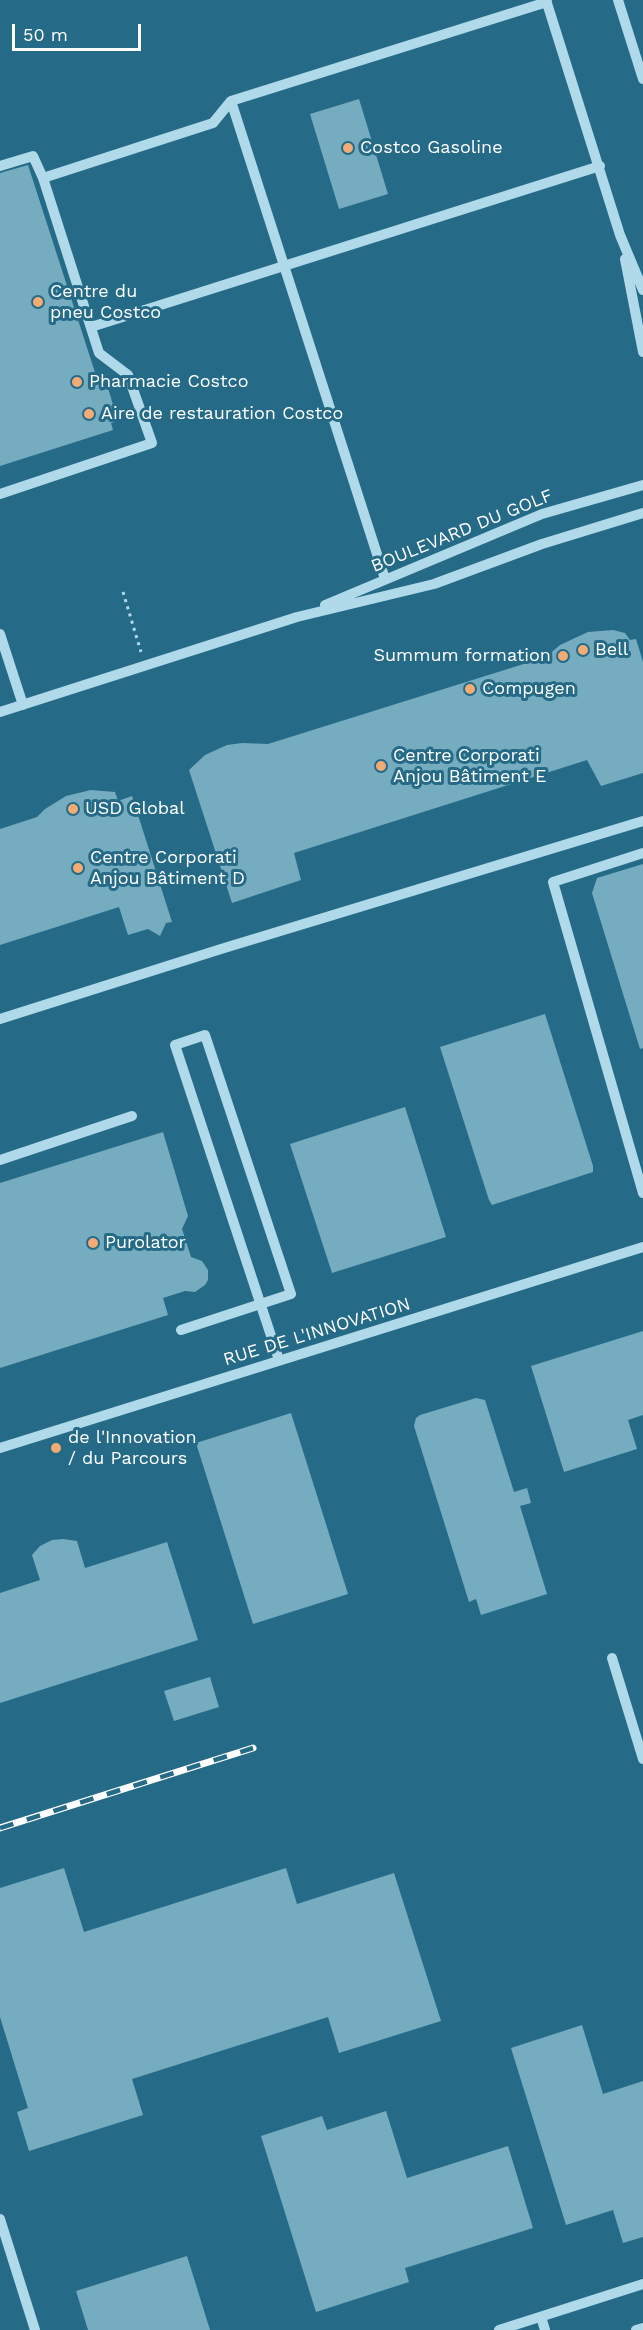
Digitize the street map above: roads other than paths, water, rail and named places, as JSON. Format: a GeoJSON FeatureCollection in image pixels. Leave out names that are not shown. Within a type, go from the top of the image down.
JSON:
{"type":"FeatureCollection","features":[{"type":"Feature","properties":{"kind":"street"},"geometry":{"type":"LineString","coordinates":[[618,0],[643,79]]}},
{"type":"Feature","properties":{"kind":"street"},"geometry":{"type":"LineString","coordinates":[[43,178],[213,123],[231,101],[547,1],[620,235],[643,352]]}},
{"type":"Feature","properties":{"kind":"street"},"geometry":{"type":"LineString","coordinates":[[231,101],[385,579]]}},
{"type":"Feature","properties":{"kind":"street"},"geometry":{"type":"LineString","coordinates":[[0,166],[33,156],[43,178],[99,353],[128,375],[152,443],[0,494]]}},
{"type":"Feature","properties":{"kind":"street"},"geometry":{"type":"LineString","coordinates":[[91,327],[600,166]]}},
{"type":"Feature","properties":{"kind":"street"},"geometry":{"type":"LineString","coordinates":[[620,235],[638,264],[643,291]]}},
{"type":"Feature","properties":{"kind":"street","name":"BOULEVARD DU GOLF"},"geometry":{"type":"LineString","coordinates":[[297,617],[542,514],[643,485]]}},
{"type":"Feature","properties":{"kind":"street","name":"BOULEVARD DU GOLF"},"geometry":{"type":"LineString","coordinates":[[0,712],[297,617],[434,584],[542,544],[643,513]]}},
{"type":"Feature","properties":{"kind":"street"},"geometry":{"type":"LineString","coordinates":[[0,634],[23,705]]}},
{"type":"Feature","properties":{"kind":"street"},"geometry":{"type":"LineString","coordinates":[[0,1019],[221,949],[643,821]]}},
{"type":"Feature","properties":{"kind":"street"},"geometry":{"type":"LineString","coordinates":[[643,853],[553,882],[643,1191]]}},
{"type":"Feature","properties":{"kind":"street"},"geometry":{"type":"LineString","coordinates":[[181,1330],[260,1303],[291,1294],[205,1035],[175,1045],[260,1303],[279,1360]]}},
{"type":"Feature","properties":{"kind":"street"},"geometry":{"type":"LineString","coordinates":[[0,1160],[132,1116]]}},
{"type":"Feature","properties":{"kind":"street","name":"RUE DE L'INNOVATION"},"geometry":{"type":"LineString","coordinates":[[0,1448],[643,1247]]}},
{"type":"Feature","properties":{"kind":"street"},"geometry":{"type":"LineString","coordinates":[[612,1658],[643,1760]]}},
{"type":"Feature","properties":{"kind":"street"},"geometry":{"type":"LineString","coordinates":[[0,2219],[35,2330]]}},
{"type":"Feature","properties":{"kind":"street"},"geometry":{"type":"LineString","coordinates":[[499,2330],[643,2284]]}},
{"type":"Feature","properties":{"kind":"street"},"geometry":{"type":"LineString","coordinates":[[541,2317],[545,2330]]}},
{"type":"Feature","properties":{"kind":"street"},"geometry":{"type":"LineString","coordinates":[[636,2330],[643,2328]]}},
{"type":"Feature","properties":{"kind":"railway"},"geometry":{"type":"LineString","coordinates":[[0,1828],[253,1748]]}},
{"type":"Feature","properties":{"kind":"place","name":"Costco Gasoline"},"geometry":{"type":"Point","coordinates":[348,148]}},
{"type":"Feature","properties":{"kind":"place","name":"Centre du pneu Costco"},"geometry":{"type":"Point","coordinates":[38,302]}},
{"type":"Feature","properties":{"kind":"place","name":"Pharmacie Costco"},"geometry":{"type":"Point","coordinates":[77,382]}},
{"type":"Feature","properties":{"kind":"place","name":"Aire de restauration Costco"},"geometry":{"type":"Point","coordinates":[89,414]}},
{"type":"Feature","properties":{"kind":"place","name":"Bell"},"geometry":{"type":"Point","coordinates":[583,650]}},
{"type":"Feature","properties":{"kind":"place","name":"Summum formation"},"geometry":{"type":"Point","coordinates":[563,656]}},
{"type":"Feature","properties":{"kind":"place","name":"Compugen"},"geometry":{"type":"Point","coordinates":[470,689]}},
{"type":"Feature","properties":{"kind":"place","name":"Centre Corporati Anjou Bâtiment E"},"geometry":{"type":"Point","coordinates":[381,766]}},
{"type":"Feature","properties":{"kind":"place","name":"USD Global"},"geometry":{"type":"Point","coordinates":[73,809]}},
{"type":"Feature","properties":{"kind":"place","name":"Centre Corporati Anjou Bâtiment D"},"geometry":{"type":"Point","coordinates":[78,868]}},
{"type":"Feature","properties":{"kind":"place","name":"Purolator"},"geometry":{"type":"Point","coordinates":[93,1243]}},
{"type":"Feature","properties":{"kind":"place","name":"de l'Innovation / du Parcours"},"geometry":{"type":"Point","coordinates":[56,1448]}}]}
